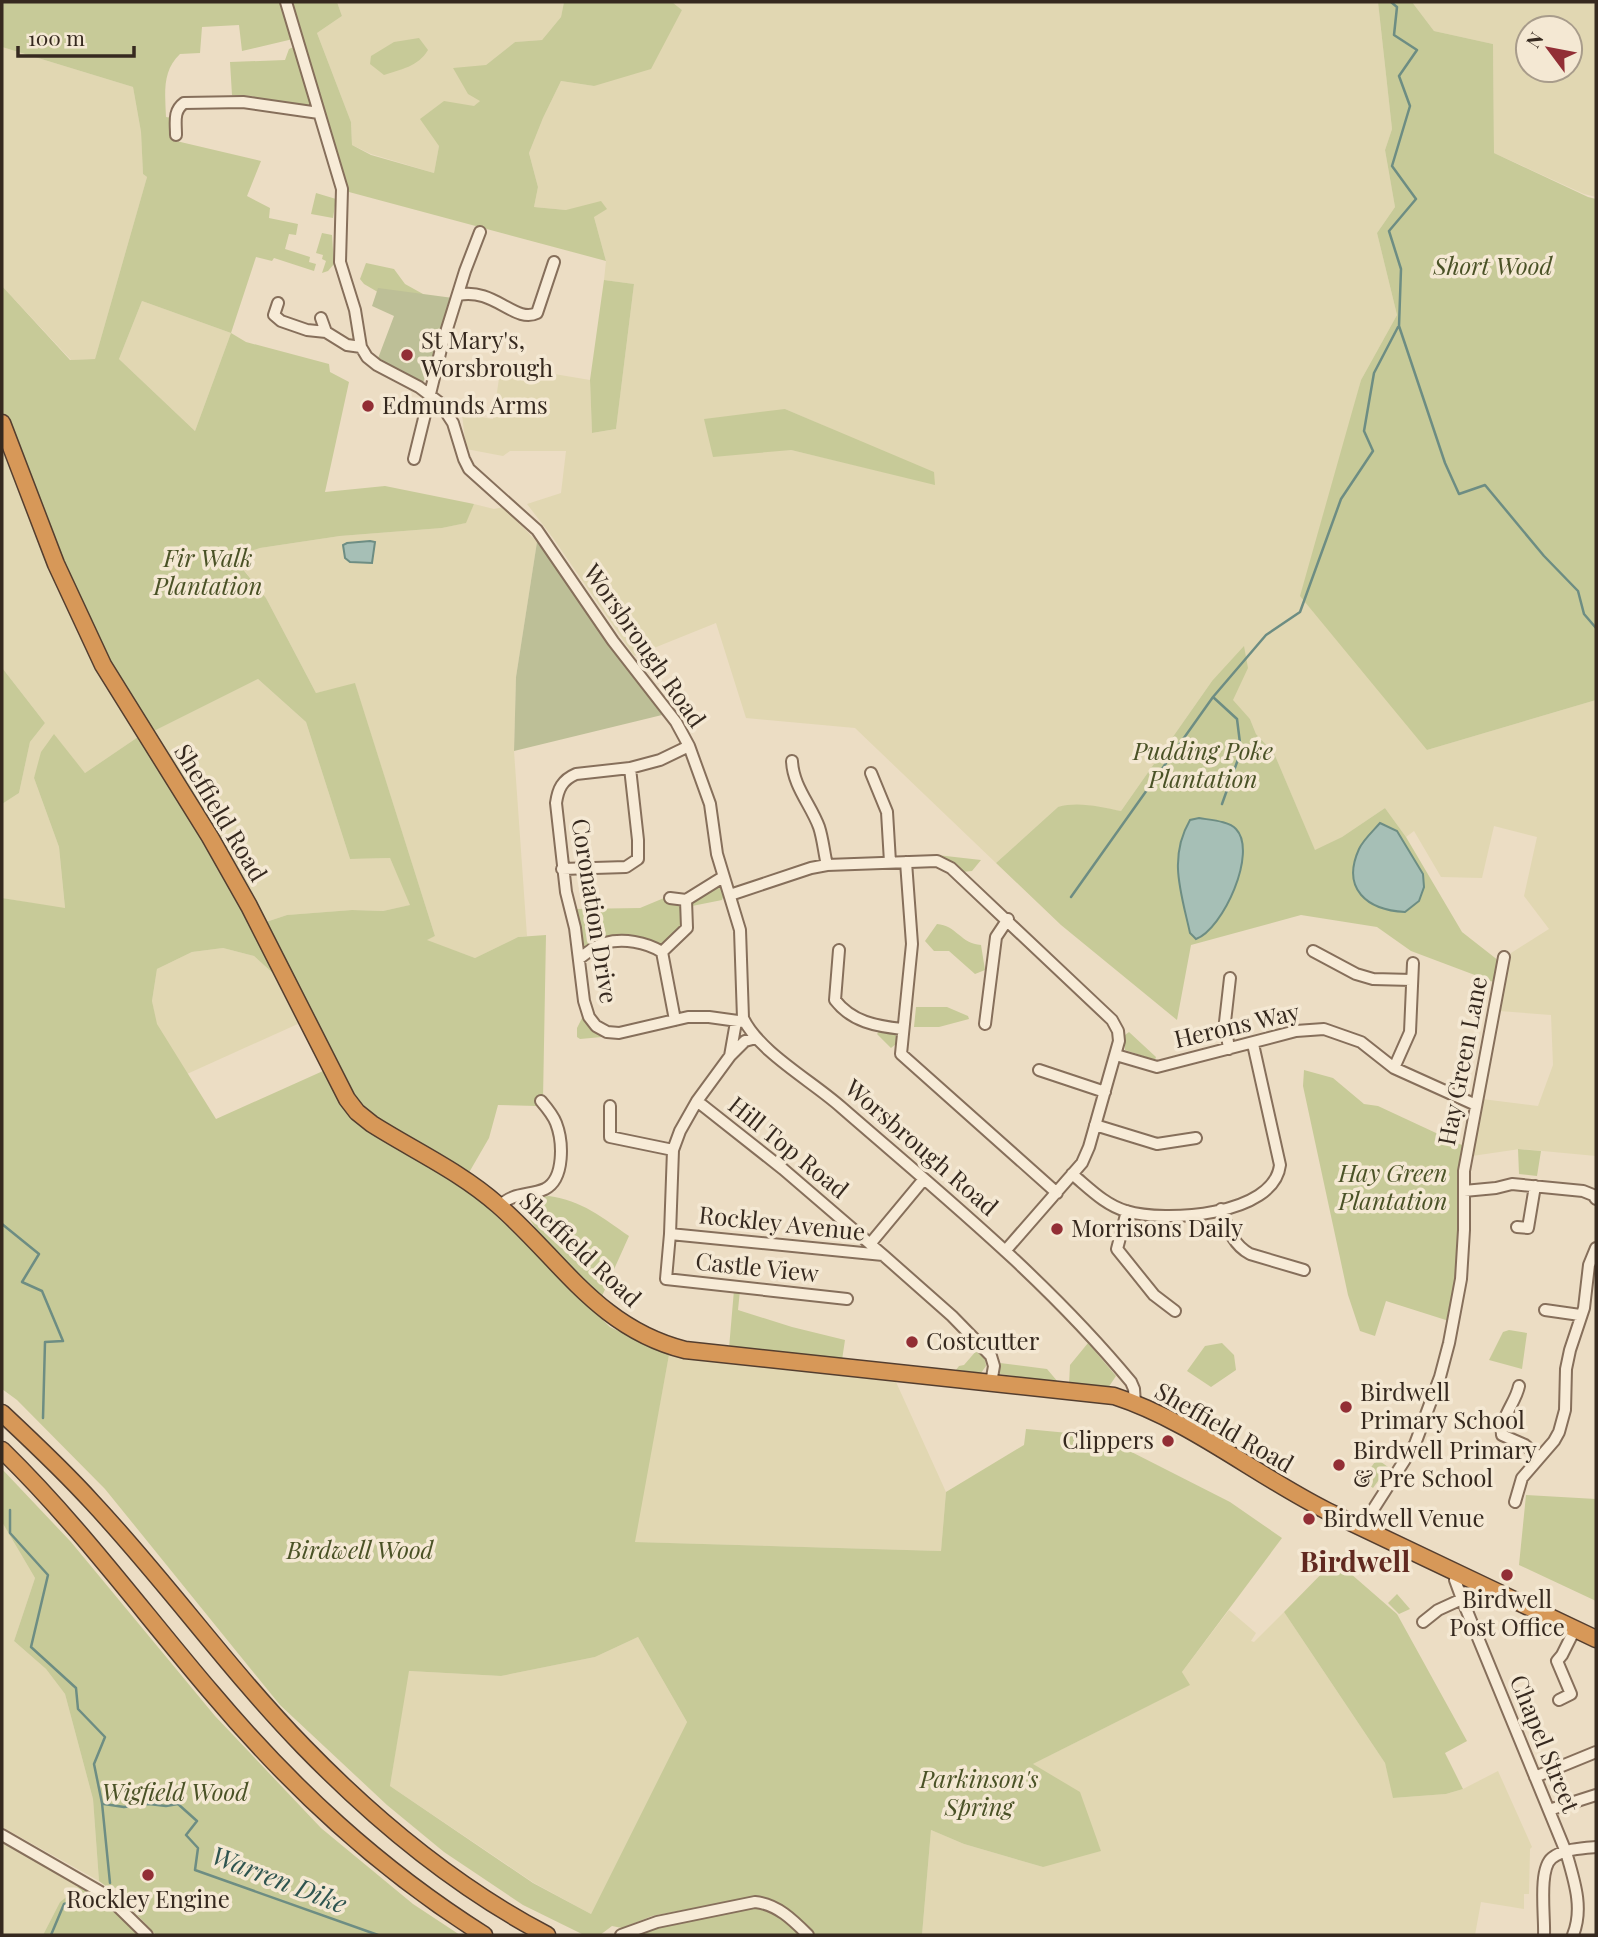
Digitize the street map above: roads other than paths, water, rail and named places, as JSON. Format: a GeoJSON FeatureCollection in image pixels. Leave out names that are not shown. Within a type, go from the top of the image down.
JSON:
{"type":"FeatureCollection","features":[{"type":"Feature","properties":{"kind":"highway","name":"Sheffield Road"},"geometry":{"type":"LineString","coordinates":[[2,423],[56,564],[103,665],[210,838],[248,906],[340,1088],[357,1112],[372,1124],[500,1206],[596,1301],[626,1326],[652,1340],[685,1350],[1114,1396],[1168,1418],[1300,1497],[1596,1639]]}},
{"type":"Feature","properties":{"kind":"highway"},"geometry":{"type":"LineString","coordinates":[[2,1413],[94,1503],[252,1691],[336,1779],[412,1845],[493,1903],[544,1934]]}},
{"type":"Feature","properties":{"kind":"highway"},"geometry":{"type":"LineString","coordinates":[[2,1450],[54,1505],[212,1693],[300,1789],[371,1855],[484,1935]]}},
{"type":"Feature","properties":{"kind":"street"},"geometry":{"type":"LineString","coordinates":[[278,303],[274,314],[281,321],[307,330],[326,332],[348,345],[361,346],[355,310],[340,262],[342,189],[286,2]]}},
{"type":"Feature","properties":{"kind":"street"},"geometry":{"type":"LineString","coordinates":[[176,135],[178,107],[184,103],[243,102],[319,113]]}},
{"type":"Feature","properties":{"kind":"street"},"geometry":{"type":"LineString","coordinates":[[414,459],[439,355],[480,232]]}},
{"type":"Feature","properties":{"kind":"street"},"geometry":{"type":"LineString","coordinates":[[458,295],[482,294],[515,313],[531,316],[537,313],[554,262]]}},
{"type":"Feature","properties":{"kind":"street"},"geometry":{"type":"LineString","coordinates":[[321,318],[326,332]]}},
{"type":"Feature","properties":{"kind":"street","name":"Worsbrough Road"},"geometry":{"type":"LineString","coordinates":[[361,346],[377,365],[440,403],[453,423],[469,469],[537,530],[612,640],[676,722],[689,746],[710,804],[716,854],[740,930],[743,956],[741,1022],[756,1038],[828,1095],[1006,1250],[1091,1334],[1131,1382],[1135,1403]]}},
{"type":"Feature","properties":{"kind":"street","name":"Coronation Drive"},"geometry":{"type":"LineString","coordinates":[[689,746],[660,760],[630,768],[576,774],[561,785],[556,803],[562,869],[580,958],[584,1001],[589,1017],[596,1026],[607,1032],[620,1033],[675,1020],[709,1017],[741,1022]]}},
{"type":"Feature","properties":{"kind":"street"},"geometry":{"type":"LineString","coordinates":[[792,761],[800,788],[819,827],[827,865]]}},
{"type":"Feature","properties":{"kind":"street"},"geometry":{"type":"LineString","coordinates":[[562,869],[626,867],[638,859],[630,768]]}},
{"type":"Feature","properties":{"kind":"street"},"geometry":{"type":"LineString","coordinates":[[871,773],[887,812],[890,862]]}},
{"type":"Feature","properties":{"kind":"street"},"geometry":{"type":"LineString","coordinates":[[730,895],[827,865],[937,861],[951,868],[1008,919],[1112,1020],[1118,1031],[1119,1041],[1082,1163],[1006,1250]]}},
{"type":"Feature","properties":{"kind":"street"},"geometry":{"type":"LineString","coordinates":[[906,862],[912,944],[901,1054],[1057,1193]]}},
{"type":"Feature","properties":{"kind":"street"},"geometry":{"type":"LineString","coordinates":[[670,898],[687,900],[723,877]]}},
{"type":"Feature","properties":{"kind":"street"},"geometry":{"type":"LineString","coordinates":[[662,952],[687,928],[687,900]]}},
{"type":"Feature","properties":{"kind":"street"},"geometry":{"type":"LineString","coordinates":[[985,1024],[996,937],[1008,919]]}},
{"type":"Feature","properties":{"kind":"street"},"geometry":{"type":"LineString","coordinates":[[580,958],[603,943],[623,941],[644,944],[662,952]]}},
{"type":"Feature","properties":{"kind":"street"},"geometry":{"type":"LineString","coordinates":[[839,950],[835,1000],[866,1024],[902,1029]]}},
{"type":"Feature","properties":{"kind":"street"},"geometry":{"type":"LineString","coordinates":[[1313,951],[1356,974],[1373,979],[1412,980]]}},
{"type":"Feature","properties":{"kind":"street"},"geometry":{"type":"LineString","coordinates":[[662,952],[675,1020]]}},
{"type":"Feature","properties":{"kind":"street","name":"Hay Green Lane"},"geometry":{"type":"LineString","coordinates":[[1362,1527],[1415,1444],[1440,1377],[1449,1343],[1461,1279],[1464,1171],[1504,957]]}},
{"type":"Feature","properties":{"kind":"street"},"geometry":{"type":"LineString","coordinates":[[1394,1068],[1410,1032],[1413,963]]}},
{"type":"Feature","properties":{"kind":"street"},"geometry":{"type":"LineString","coordinates":[[1229,1049],[1225,1022],[1230,978]]}},
{"type":"Feature","properties":{"kind":"street"},"geometry":{"type":"LineString","coordinates":[[730,1056],[741,1022]]}},
{"type":"Feature","properties":{"kind":"street","name":"Herons Way"},"geometry":{"type":"LineString","coordinates":[[1116,1055],[1157,1067],[1296,1031],[1324,1029],[1361,1042],[1394,1068],[1476,1105]]}},
{"type":"Feature","properties":{"kind":"street"},"geometry":{"type":"LineString","coordinates":[[670,1234],[673,1150],[680,1131],[697,1101],[730,1056],[745,1041],[756,1038]]}},
{"type":"Feature","properties":{"kind":"street"},"geometry":{"type":"LineString","coordinates":[[1072,1174],[1107,1202],[1143,1215],[1203,1214],[1250,1201],[1269,1188],[1279,1172],[1279,1158],[1253,1044]]}},
{"type":"Feature","properties":{"kind":"street"},"geometry":{"type":"LineString","coordinates":[[1039,1070],[1105,1092]]}},
{"type":"Feature","properties":{"kind":"street"},"geometry":{"type":"LineString","coordinates":[[500,1206],[512,1197],[547,1188],[556,1179],[561,1137],[556,1121],[541,1101]]}},
{"type":"Feature","properties":{"kind":"street","name":"Hill Top Road"},"geometry":{"type":"LineString","coordinates":[[697,1101],[883,1255]]}},
{"type":"Feature","properties":{"kind":"street"},"geometry":{"type":"LineString","coordinates":[[610,1106],[610,1137],[673,1150]]}},
{"type":"Feature","properties":{"kind":"street"},"geometry":{"type":"LineString","coordinates":[[1095,1125],[1157,1143],[1196,1138]]}},
{"type":"Feature","properties":{"kind":"street"},"geometry":{"type":"LineString","coordinates":[[870,1244],[924,1180]]}},
{"type":"Feature","properties":{"kind":"street"},"geometry":{"type":"LineString","coordinates":[[1464,1191],[1512,1184],[1583,1191],[1596,1199]]}},
{"type":"Feature","properties":{"kind":"street"},"geometry":{"type":"LineString","coordinates":[[1517,1227],[1528,1228],[1535,1186]]}},
{"type":"Feature","properties":{"kind":"street"},"geometry":{"type":"LineString","coordinates":[[1221,1209],[1233,1241],[1242,1250],[1304,1270]]}},
{"type":"Feature","properties":{"kind":"street"},"geometry":{"type":"LineString","coordinates":[[1126,1211],[1117,1249],[1154,1295],[1175,1311]]}},
{"type":"Feature","properties":{"kind":"street"},"geometry":{"type":"LineString","coordinates":[[842,1251],[853,1238],[852,1229]]}},
{"type":"Feature","properties":{"kind":"street","name":"Rockley Avenue"},"geometry":{"type":"LineString","coordinates":[[670,1234],[883,1255],[952,1316],[991,1356],[994,1366],[991,1383]]}},
{"type":"Feature","properties":{"kind":"street","name":"Castle View"},"geometry":{"type":"LineString","coordinates":[[670,1234],[666,1279],[847,1298]]}},
{"type":"Feature","properties":{"kind":"street"},"geometry":{"type":"LineString","coordinates":[[1515,1502],[1522,1478],[1554,1441],[1565,1410],[1566,1369],[1584,1308],[1589,1265],[1596,1248]]}},
{"type":"Feature","properties":{"kind":"street"},"geometry":{"type":"LineString","coordinates":[[1545,1310],[1580,1315]]}},
{"type":"Feature","properties":{"kind":"street"},"geometry":{"type":"LineString","coordinates":[[1519,1386],[1501,1427],[1502,1435],[1525,1445],[1539,1457]]}},
{"type":"Feature","properties":{"kind":"street","name":"Chapel Street"},"geometry":{"type":"LineString","coordinates":[[1458,1573],[1455,1580],[1462,1599],[1566,1852],[1579,1914],[1573,1935]]}},
{"type":"Feature","properties":{"kind":"street"},"geometry":{"type":"LineString","coordinates":[[1423,1622],[1438,1610],[1462,1599]]}},
{"type":"Feature","properties":{"kind":"street"},"geometry":{"type":"LineString","coordinates":[[1559,1700],[1571,1694],[1557,1661],[1575,1629]]}},
{"type":"Feature","properties":{"kind":"street"},"geometry":{"type":"LineString","coordinates":[[1535,1777],[1596,1752]]}},
{"type":"Feature","properties":{"kind":"street"},"geometry":{"type":"LineString","coordinates":[[1549,1810],[1596,1794]]}},
{"type":"Feature","properties":{"kind":"street"},"geometry":{"type":"LineString","coordinates":[[2,1835],[76,1877],[117,1905],[147,1935]]}},
{"type":"Feature","properties":{"kind":"street"},"geometry":{"type":"LineString","coordinates":[[1544,1935],[1543,1885],[1548,1862],[1554,1856],[1566,1852],[1596,1847]]}},
{"type":"Feature","properties":{"kind":"street"},"geometry":{"type":"LineString","coordinates":[[621,1935],[657,1922],[755,1902],[767,1903],[781,1911],[808,1935]]}},
{"type":"Feature","properties":{"kind":"water"},"geometry":{"type":"Polygon","coordinates":[[[375,542],[372,563],[350,562],[345,558],[343,545],[375,542]]]}},
{"type":"Feature","properties":{"kind":"water"},"geometry":{"type":"Polygon","coordinates":[[[1199,818],[1233,826],[1242,840],[1243,854],[1240,871],[1226,906],[1217,921],[1196,939],[1190,933],[1180,889],[1178,862],[1183,834],[1190,820],[1199,818]]]}},
{"type":"Feature","properties":{"kind":"water"},"geometry":{"type":"Polygon","coordinates":[[[1380,823],[1397,831],[1423,874],[1424,887],[1419,901],[1405,912],[1379,907],[1369,902],[1356,886],[1353,875],[1359,849],[1380,823]]]}},
{"type":"Feature","properties":{"kind":"waterway"},"geometry":{"type":"LineString","coordinates":[[1391,2],[1397,7],[1394,35],[1417,50],[1399,76],[1410,106],[1392,166],[1416,199],[1389,231],[1401,269],[1399,326],[1445,463],[1459,494],[1485,485],[1544,556],[1578,591],[1584,614],[1596,628]]}},
{"type":"Feature","properties":{"kind":"waterway"},"geometry":{"type":"LineString","coordinates":[[1071,897],[1213,697],[1266,635],[1300,612],[1341,499],[1373,451],[1364,431],[1374,373],[1398,327]]}},
{"type":"Feature","properties":{"kind":"waterway"},"geometry":{"type":"LineString","coordinates":[[1213,697],[1237,719],[1241,751],[1222,804]]}},
{"type":"Feature","properties":{"kind":"waterway"},"geometry":{"type":"LineString","coordinates":[[2,1224],[39,1254],[22,1282],[42,1291],[63,1341],[45,1342],[43,1418]]}},
{"type":"Feature","properties":{"kind":"waterway"},"geometry":{"type":"LineString","coordinates":[[10,1510],[10,1533],[48,1575],[31,1647],[76,1688],[78,1709],[105,1737],[94,1764],[102,1803],[110,1883]]}},
{"type":"Feature","properties":{"kind":"waterway","name":"Warren Dike"},"geometry":{"type":"LineString","coordinates":[[104,1804],[124,1807],[178,1804],[197,1821],[186,1835],[198,1848],[195,1870],[378,1935]]}},
{"type":"Feature","properties":{"kind":"waterway"},"geometry":{"type":"LineString","coordinates":[[51,1935],[64,1904],[88,1896]]}},
{"type":"Feature","properties":{"kind":"place","name":"St Mary's, Worsbrough"},"geometry":{"type":"Point","coordinates":[407,355]}},
{"type":"Feature","properties":{"kind":"place","name":"Edmunds Arms"},"geometry":{"type":"Point","coordinates":[368,406]}},
{"type":"Feature","properties":{"kind":"place","name":"Morrisons Daily"},"geometry":{"type":"Point","coordinates":[1057,1229]}},
{"type":"Feature","properties":{"kind":"place","name":"Costcutter"},"geometry":{"type":"Point","coordinates":[912,1342]}},
{"type":"Feature","properties":{"kind":"place","name":"Birdwell Primary School"},"geometry":{"type":"Point","coordinates":[1346,1407]}},
{"type":"Feature","properties":{"kind":"place","name":"Clippers"},"geometry":{"type":"Point","coordinates":[1168,1441]}},
{"type":"Feature","properties":{"kind":"place","name":"Birdwell Primary & Pre School"},"geometry":{"type":"Point","coordinates":[1339,1465]}},
{"type":"Feature","properties":{"kind":"place","name":"Birdwell Venue"},"geometry":{"type":"Point","coordinates":[1309,1519]}},
{"type":"Feature","properties":{"kind":"place","name":"Birdwell Post Office"},"geometry":{"type":"Point","coordinates":[1507,1575]}},
{"type":"Feature","properties":{"kind":"place","name":"Rockley Engine"},"geometry":{"type":"Point","coordinates":[148,1875]}},
{"type":"Feature","properties":{"kind":"district","name":"Birdwell"},"geometry":{"type":"Point","coordinates":[1355,1562]}},
{"type":"Feature","properties":{"kind":"park label","name":"Short Wood"},"geometry":{"type":"Point","coordinates":[1493,267]}},
{"type":"Feature","properties":{"kind":"park label","name":"Fir Walk Plantation"},"geometry":{"type":"Point","coordinates":[208,573]}},
{"type":"Feature","properties":{"kind":"park label","name":"Pudding Poke Plantation"},"geometry":{"type":"Point","coordinates":[1203,766]}},
{"type":"Feature","properties":{"kind":"park label","name":"Hay Green Plantation"},"geometry":{"type":"Point","coordinates":[1393,1188]}},
{"type":"Feature","properties":{"kind":"park label","name":"Birdwell Wood"},"geometry":{"type":"Point","coordinates":[360,1551]}},
{"type":"Feature","properties":{"kind":"park label","name":"Wigfield Wood"},"geometry":{"type":"Point","coordinates":[175,1793]}},
{"type":"Feature","properties":{"kind":"park label","name":"Parkinson's Spring"},"geometry":{"type":"Point","coordinates":[979,1794]}}]}
